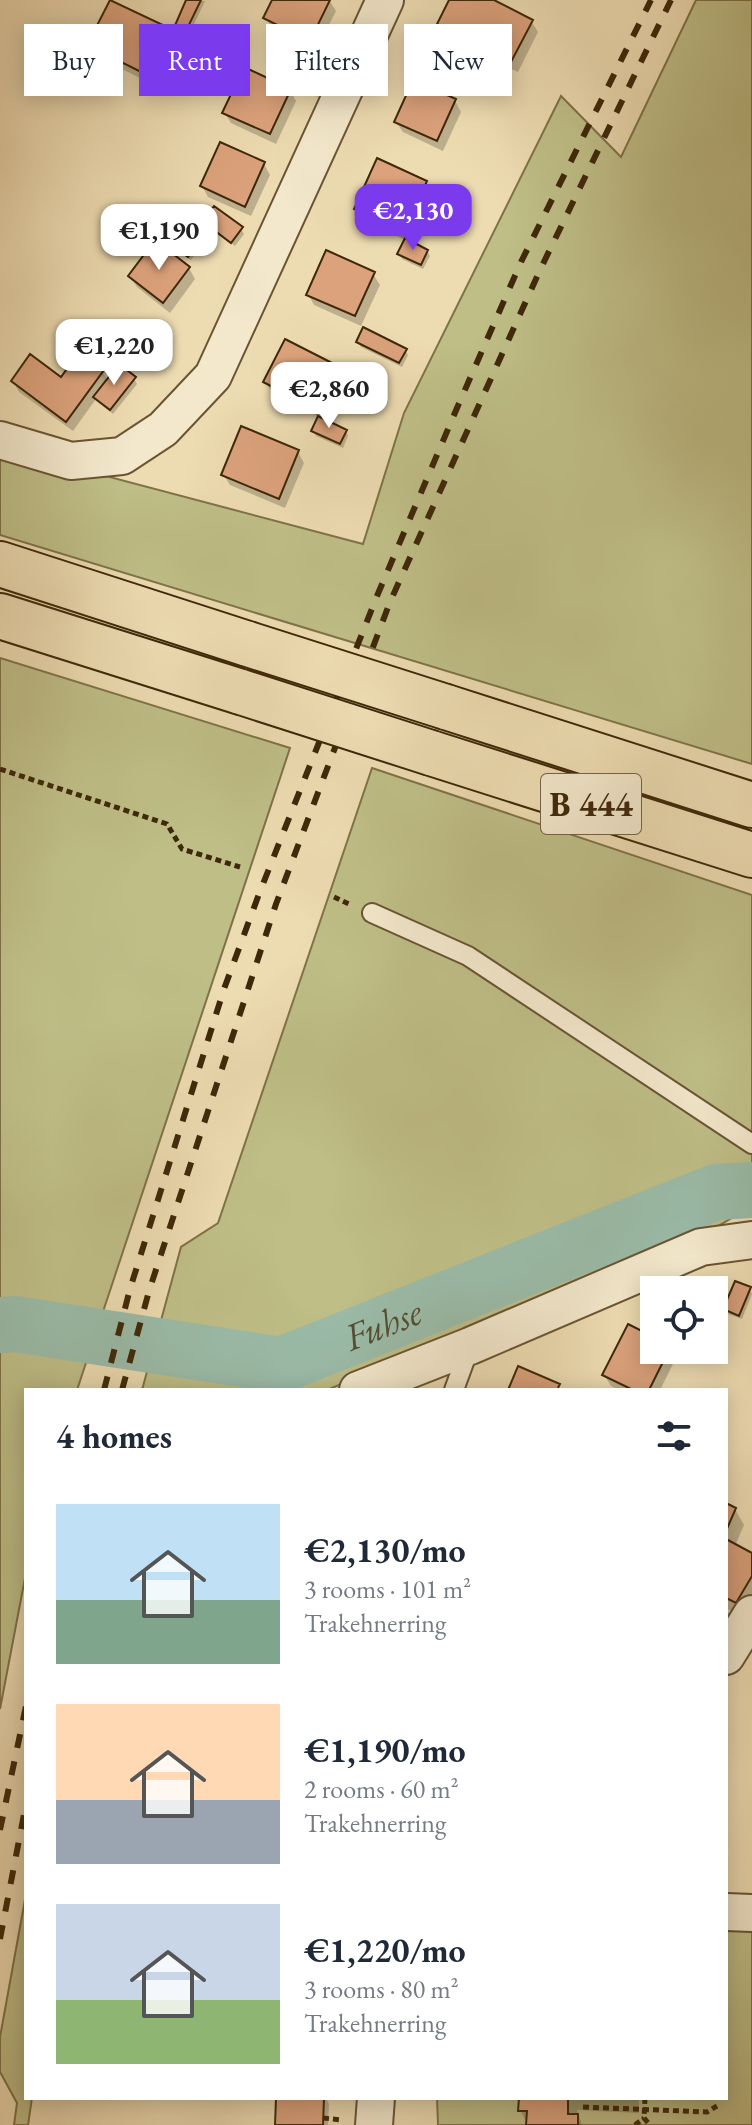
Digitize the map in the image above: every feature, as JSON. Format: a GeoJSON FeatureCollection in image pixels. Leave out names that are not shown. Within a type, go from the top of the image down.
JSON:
{"type":"FeatureCollection","features":[{"type":"Feature","properties":{"kind":"highway","name":"B 444"},"geometry":{"type":"LineString","coordinates":[[0,564],[752,805]]}},
{"type":"Feature","properties":{"kind":"highway","name":"B 444"},"geometry":{"type":"LineString","coordinates":[[0,616],[752,855]]}},
{"type":"Feature","properties":{"kind":"street"},"geometry":{"type":"LineString","coordinates":[[0,440],[71,461],[122,456],[163,429],[213,376],[385,0]]}},
{"type":"Feature","properties":{"kind":"street"},"geometry":{"type":"LineString","coordinates":[[363,1388],[470,1346],[701,1247],[752,1240]]}},
{"type":"Feature","properties":{"kind":"street"},"geometry":{"type":"LineString","coordinates":[[728,1653],[752,1614]]}},
{"type":"Feature","properties":{"kind":"street"},"geometry":{"type":"LineString","coordinates":[[728,1912],[752,1913]]}},
{"type":"Feature","properties":{"kind":"street"},"geometry":{"type":"LineString","coordinates":[[374,2125],[376,2100]]}},
{"type":"Feature","properties":{"kind":"lane"},"geometry":{"type":"LineString","coordinates":[[372,913],[468,956],[752,1144]]}},
{"type":"Feature","properties":{"kind":"lane"},"geometry":{"type":"LineString","coordinates":[[455,1388],[470,1346]]}},
{"type":"Feature","properties":{"kind":"path"},"geometry":{"type":"LineString","coordinates":[[0,769],[167,824],[182,849],[240,867]]}},
{"type":"Feature","properties":{"kind":"path"},"geometry":{"type":"LineString","coordinates":[[645,2100],[644,2118],[650,2125]]}},
{"type":"Feature","properties":{"kind":"path"},"geometry":{"type":"LineString","coordinates":[[583,2107],[707,2112],[717,2106]]}},
{"type":"Feature","properties":{"kind":"path"},"geometry":{"type":"LineString","coordinates":[[635,2125],[644,2118]]}},
{"type":"Feature","properties":{"kind":"shaded area"},"geometry":{"type":"Polygon","coordinates":[[[696,0],[752,0],[752,764],[0,535],[0,448],[363,544],[404,413],[561,96],[621,157],[696,0]]]}},
{"type":"Feature","properties":{"kind":"shaded area"},"geometry":{"type":"Polygon","coordinates":[[[0,658],[290,748],[78,1388],[24,1388],[24,1583],[0,1709],[0,658]]]}},
{"type":"Feature","properties":{"kind":"shaded area"},"geometry":{"type":"Polygon","coordinates":[[[372,768],[752,895],[752,1206],[701,1236],[332,1388],[143,1388],[181,1247],[218,1223],[372,768]]]}},
{"type":"Feature","properties":{"kind":"shaded area"},"geometry":{"type":"Polygon","coordinates":[[[24,1905],[24,2100],[32,2100],[28,2125],[14,2125],[17,2103],[0,2072],[0,2037],[24,1905]]]}},
{"type":"Feature","properties":{"kind":"shaded area"},"geometry":{"type":"Polygon","coordinates":[[[728,1925],[752,1926],[752,2125],[438,2125],[437,2100],[728,2100],[728,1925]]]}},
{"type":"Feature","properties":{"kind":"building"},"geometry":{"type":"Polygon","coordinates":[[[110,0],[161,24],[139,24],[139,71],[123,63],[123,24],[98,24],[110,0]]]}},
{"type":"Feature","properties":{"kind":"building"},"geometry":{"type":"Polygon","coordinates":[[[186,0],[201,0],[189,24],[176,24],[186,0]]]}},
{"type":"Feature","properties":{"kind":"building"},"geometry":{"type":"Polygon","coordinates":[[[272,0],[330,0],[318,24],[275,24],[263,18],[272,0]]]}},
{"type":"Feature","properties":{"kind":"building"},"geometry":{"type":"Polygon","coordinates":[[[449,0],[494,0],[533,20],[512,60],[512,24],[437,24],[449,0]]]}},
{"type":"Feature","properties":{"kind":"building"},"geometry":{"type":"Polygon","coordinates":[[[250,70],[266,77],[266,96],[288,96],[270,134],[222,113],[230,96],[250,96],[250,70]]]}},
{"type":"Feature","properties":{"kind":"building"},"geometry":{"type":"Polygon","coordinates":[[[406,96],[449,96],[456,99],[437,141],[394,122],[406,96]]]}},
{"type":"Feature","properties":{"kind":"building"},"geometry":{"type":"Polygon","coordinates":[[[220,142],[265,162],[245,207],[200,186],[220,142]]]}},
{"type":"Feature","properties":{"kind":"building"},"geometry":{"type":"Polygon","coordinates":[[[377,158],[427,181],[405,232],[354,209],[377,158]]]}},
{"type":"Feature","properties":{"kind":"building"},"geometry":{"type":"Polygon","coordinates":[[[214,206],[243,227],[231,243],[202,221],[214,206]]]}},
{"type":"Feature","properties":{"kind":"building"},"geometry":{"type":"Polygon","coordinates":[[[176,223],[199,239],[188,257],[164,240],[176,223]]]}},
{"type":"Feature","properties":{"kind":"building"},"geometry":{"type":"Polygon","coordinates":[[[405,238],[428,250],[421,265],[397,254],[405,238]]]}},
{"type":"Feature","properties":{"kind":"building"},"geometry":{"type":"Polygon","coordinates":[[[155,240],[190,267],[163,303],[128,276],[155,240]]]}},
{"type":"Feature","properties":{"kind":"building"},"geometry":{"type":"Polygon","coordinates":[[[326,250],[375,272],[355,316],[306,295],[326,250]]]}},
{"type":"Feature","properties":{"kind":"building"},"geometry":{"type":"Polygon","coordinates":[[[363,327],[407,349],[399,363],[356,342],[363,327]]]}},
{"type":"Feature","properties":{"kind":"building"},"geometry":{"type":"Polygon","coordinates":[[[285,339],[340,367],[318,410],[263,382],[285,339]]]}},
{"type":"Feature","properties":{"kind":"building"},"geometry":{"type":"Polygon","coordinates":[[[79,352],[104,370],[66,422],[11,381],[30,354],[61,377],[79,352]]]}},
{"type":"Feature","properties":{"kind":"building"},"geometry":{"type":"Polygon","coordinates":[[[119,364],[136,377],[110,410],[93,397],[119,364]]]}},
{"type":"Feature","properties":{"kind":"building"},"geometry":{"type":"Polygon","coordinates":[[[318,416],[347,430],[340,444],[311,431],[318,416]]]}},
{"type":"Feature","properties":{"kind":"building"},"geometry":{"type":"Polygon","coordinates":[[[241,426],[299,450],[279,499],[221,475],[241,426]]]}},
{"type":"Feature","properties":{"kind":"building"},"geometry":{"type":"Polygon","coordinates":[[[735,1281],[751,1287],[739,1316],[728,1311],[728,1297],[735,1281]]]}},
{"type":"Feature","properties":{"kind":"building"},"geometry":{"type":"Polygon","coordinates":[[[628,1324],[640,1330],[640,1364],[662,1364],[650,1388],[629,1388],[602,1375],[628,1324]]]}},
{"type":"Feature","properties":{"kind":"building"},"geometry":{"type":"Polygon","coordinates":[[[518,1366],[560,1384],[558,1388],[509,1388],[518,1366]]]}},
{"type":"Feature","properties":{"kind":"building"},"geometry":{"type":"Polygon","coordinates":[[[728,1504],[736,1508],[728,1526],[728,1504]]]}},
{"type":"Feature","properties":{"kind":"building"},"geometry":{"type":"Polygon","coordinates":[[[728,1540],[752,1553],[752,1576],[736,1603],[728,1599],[728,1540]]]}},
{"type":"Feature","properties":{"kind":"building"},"geometry":{"type":"Polygon","coordinates":[[[276,2100],[324,2100],[323,2125],[275,2125],[276,2100]]]}},
{"type":"Feature","properties":{"kind":"building"},"geometry":{"type":"Polygon","coordinates":[[[519,2100],[568,2100],[568,2114],[578,2114],[578,2125],[526,2125],[527,2111],[518,2111],[519,2100]]]}},
{"type":"Feature","properties":{"kind":"waterway","name":"Fuhse"},"geometry":{"type":"LineString","coordinates":[[0,1325],[15,1324],[281,1365],[716,1192],[752,1190]]}},
{"type":"Feature","properties":{"kind":"railway"},"geometry":{"type":"LineString","coordinates":[[105,1388],[130,1289],[224,989],[259,894],[377,596],[521,262],[651,0]]}},
{"type":"Feature","properties":{"kind":"railway"},"geometry":{"type":"LineString","coordinates":[[123,1388],[149,1291],[276,904],[390,602],[540,270],[671,0]]}},
{"type":"Feature","properties":{"kind":"railway"},"geometry":{"type":"LineString","coordinates":[[0,1830],[24,1716]]}},
{"type":"Feature","properties":{"kind":"railway"},"geometry":{"type":"LineString","coordinates":[[0,1939],[24,1814]]}}]}
